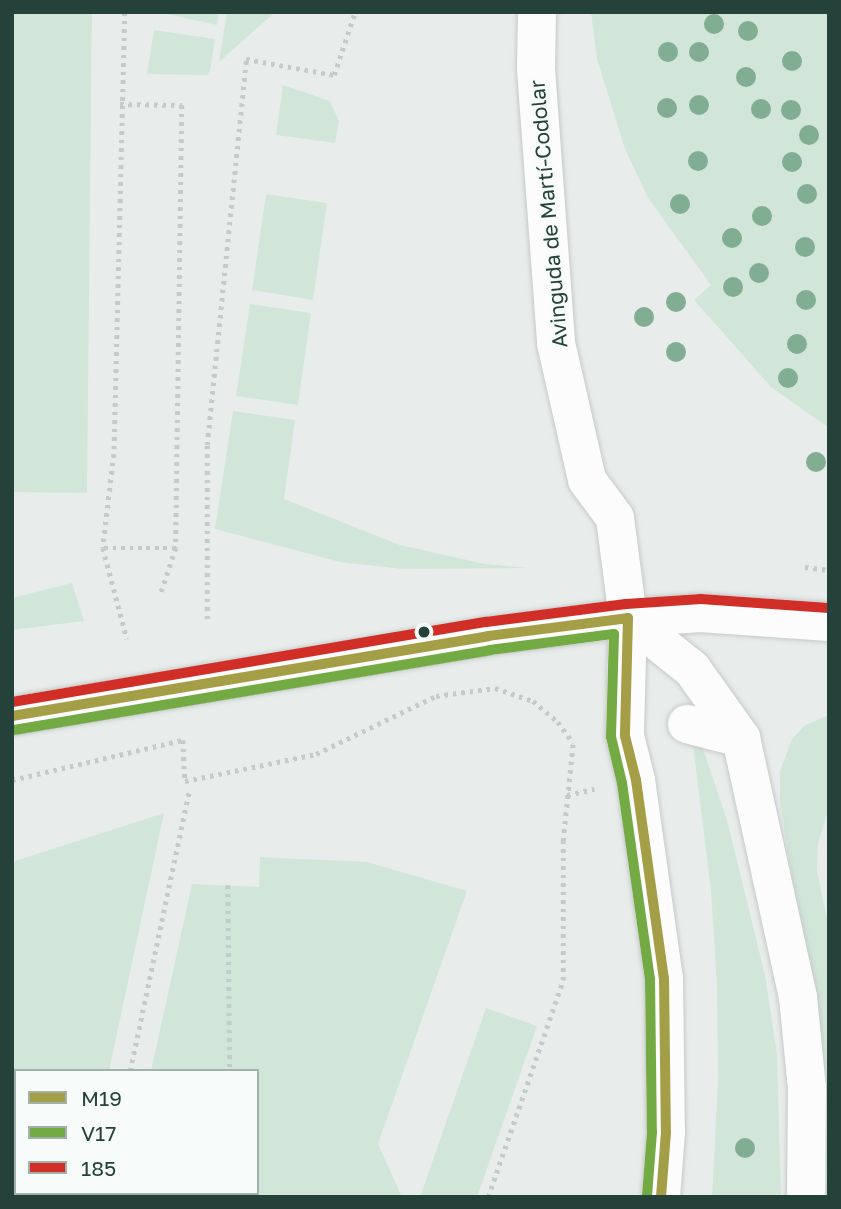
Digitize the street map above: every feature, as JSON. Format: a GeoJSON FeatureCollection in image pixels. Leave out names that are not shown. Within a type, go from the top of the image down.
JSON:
{"type":"FeatureCollection","features":[{"type":"Feature","properties":{"kind":"street","name":"Avinguda de Martí-Codolar"},"geometry":{"type":"LineString","coordinates":[[537,12],[536,68],[556,343],[587,480],[615,518],[628,618],[625,736],[636,780],[664,978],[666,1132],[661,1197]]}},
{"type":"Feature","properties":{"kind":"street"},"geometry":{"type":"LineString","coordinates":[[12,716],[488,636],[628,618],[699,613],[829,622]]}},
{"type":"Feature","properties":{"kind":"street"},"geometry":{"type":"LineString","coordinates":[[628,618],[692,669],[741,738],[798,997],[807,1088],[806,1197]]}},
{"type":"Feature","properties":{"kind":"street"},"geometry":{"type":"LineString","coordinates":[[687,724],[741,738]]}},
{"type":"Feature","properties":{"kind":"path"},"geometry":{"type":"LineString","coordinates":[[125,12],[120,104],[114,454],[103,548],[127,639]]}},
{"type":"Feature","properties":{"kind":"path"},"geometry":{"type":"LineString","coordinates":[[207,619],[207,445],[246,59],[334,75],[355,12]]}},
{"type":"Feature","properties":{"kind":"path"},"geometry":{"type":"LineString","coordinates":[[120,104],[182,105],[177,548],[160,596]]}},
{"type":"Feature","properties":{"kind":"path"},"geometry":{"type":"LineString","coordinates":[[103,548],[177,548]]}},
{"type":"Feature","properties":{"kind":"path"},"geometry":{"type":"LineString","coordinates":[[805,567],[829,570]]}},
{"type":"Feature","properties":{"kind":"path"},"geometry":{"type":"LineString","coordinates":[[12,780],[183,740],[185,781],[316,754],[436,696],[495,688],[533,701],[558,722],[573,743],[563,841],[563,980],[488,1197]]}},
{"type":"Feature","properties":{"kind":"path"},"geometry":{"type":"LineString","coordinates":[[567,795],[598,788]]}},
{"type":"Feature","properties":{"kind":"path"},"geometry":{"type":"LineString","coordinates":[[130,1069],[189,791]]}},
{"type":"Feature","properties":{"kind":"path"},"geometry":{"type":"LineString","coordinates":[[228,885],[230,1069]]}},
{"type":"Feature","properties":{"kind":"green space"},"geometry":{"type":"Polygon","coordinates":[[[12,12],[92,12],[87,493],[12,492],[12,12]]]}},
{"type":"Feature","properties":{"kind":"green space"},"geometry":{"type":"Polygon","coordinates":[[[157,12],[219,12],[217,25],[157,12]]]}},
{"type":"Feature","properties":{"kind":"green space"},"geometry":{"type":"Polygon","coordinates":[[[227,12],[275,12],[219,62],[227,12]]]}},
{"type":"Feature","properties":{"kind":"green space"},"geometry":{"type":"Polygon","coordinates":[[[591,12],[829,12],[829,428],[771,387],[694,300],[711,285],[648,198],[625,149],[597,59],[591,12]]]}},
{"type":"Feature","properties":{"kind":"green space"},"geometry":{"type":"Polygon","coordinates":[[[154,30],[215,39],[207,75],[147,74],[154,30]]]}},
{"type":"Feature","properties":{"kind":"green space"},"geometry":{"type":"Polygon","coordinates":[[[283,85],[330,101],[339,121],[335,143],[276,135],[283,85]]]}},
{"type":"Feature","properties":{"kind":"green space"},"geometry":{"type":"Polygon","coordinates":[[[266,194],[327,203],[313,300],[252,290],[266,194]]]}},
{"type":"Feature","properties":{"kind":"green space"},"geometry":{"type":"Polygon","coordinates":[[[250,304],[311,313],[298,405],[236,396],[250,304]]]}},
{"type":"Feature","properties":{"kind":"green space"},"geometry":{"type":"Polygon","coordinates":[[[233,411],[295,420],[284,499],[400,545],[485,564],[528,568],[403,569],[340,562],[215,529],[233,411]]]}},
{"type":"Feature","properties":{"kind":"green space"},"geometry":{"type":"Polygon","coordinates":[[[72,583],[84,621],[12,630],[12,598],[72,583]]]}},
{"type":"Feature","properties":{"kind":"green space"},"geometry":{"type":"Polygon","coordinates":[[[829,715],[829,808],[818,843],[817,871],[829,928],[829,1197],[821,1197],[814,1012],[780,803],[780,771],[792,739],[804,726],[829,715]]]}},
{"type":"Feature","properties":{"kind":"green space"},"geometry":{"type":"Polygon","coordinates":[[[701,743],[727,820],[765,975],[777,1054],[781,1197],[712,1197],[718,1081],[717,986],[711,891],[693,745],[701,743]]]}},
{"type":"Feature","properties":{"kind":"green space"},"geometry":{"type":"Polygon","coordinates":[[[164,813],[109,1069],[14,1069],[14,1195],[105,1197],[12,1197],[12,862],[164,813]]]}},
{"type":"Feature","properties":{"kind":"green space"},"geometry":{"type":"Polygon","coordinates":[[[260,857],[367,862],[467,891],[378,1144],[402,1197],[123,1197],[259,1195],[259,1069],[151,1069],[192,884],[259,887],[260,857]]]}},
{"type":"Feature","properties":{"kind":"green space"},"geometry":{"type":"Polygon","coordinates":[[[486,1008],[537,1026],[477,1197],[420,1197],[486,1008]]]}},
{"type":"Feature","properties":{"kind":"transit line","name":"185"},"geometry":{"type":"LineString","coordinates":[[12,702],[486,622],[626,604],[701,599],[829,608]]}},
{"type":"Feature","properties":{"kind":"transit line","name":"M19"},"geometry":{"type":"LineString","coordinates":[[12,716],[488,636],[628,618],[625,736],[636,780],[664,978],[666,1132],[661,1197]]}},
{"type":"Feature","properties":{"kind":"transit line","name":"V17"},"geometry":{"type":"LineString","coordinates":[[14,730],[490,650],[614,634],[611,737],[622,783],[650,979],[652,1132],[647,1196]]}}]}
